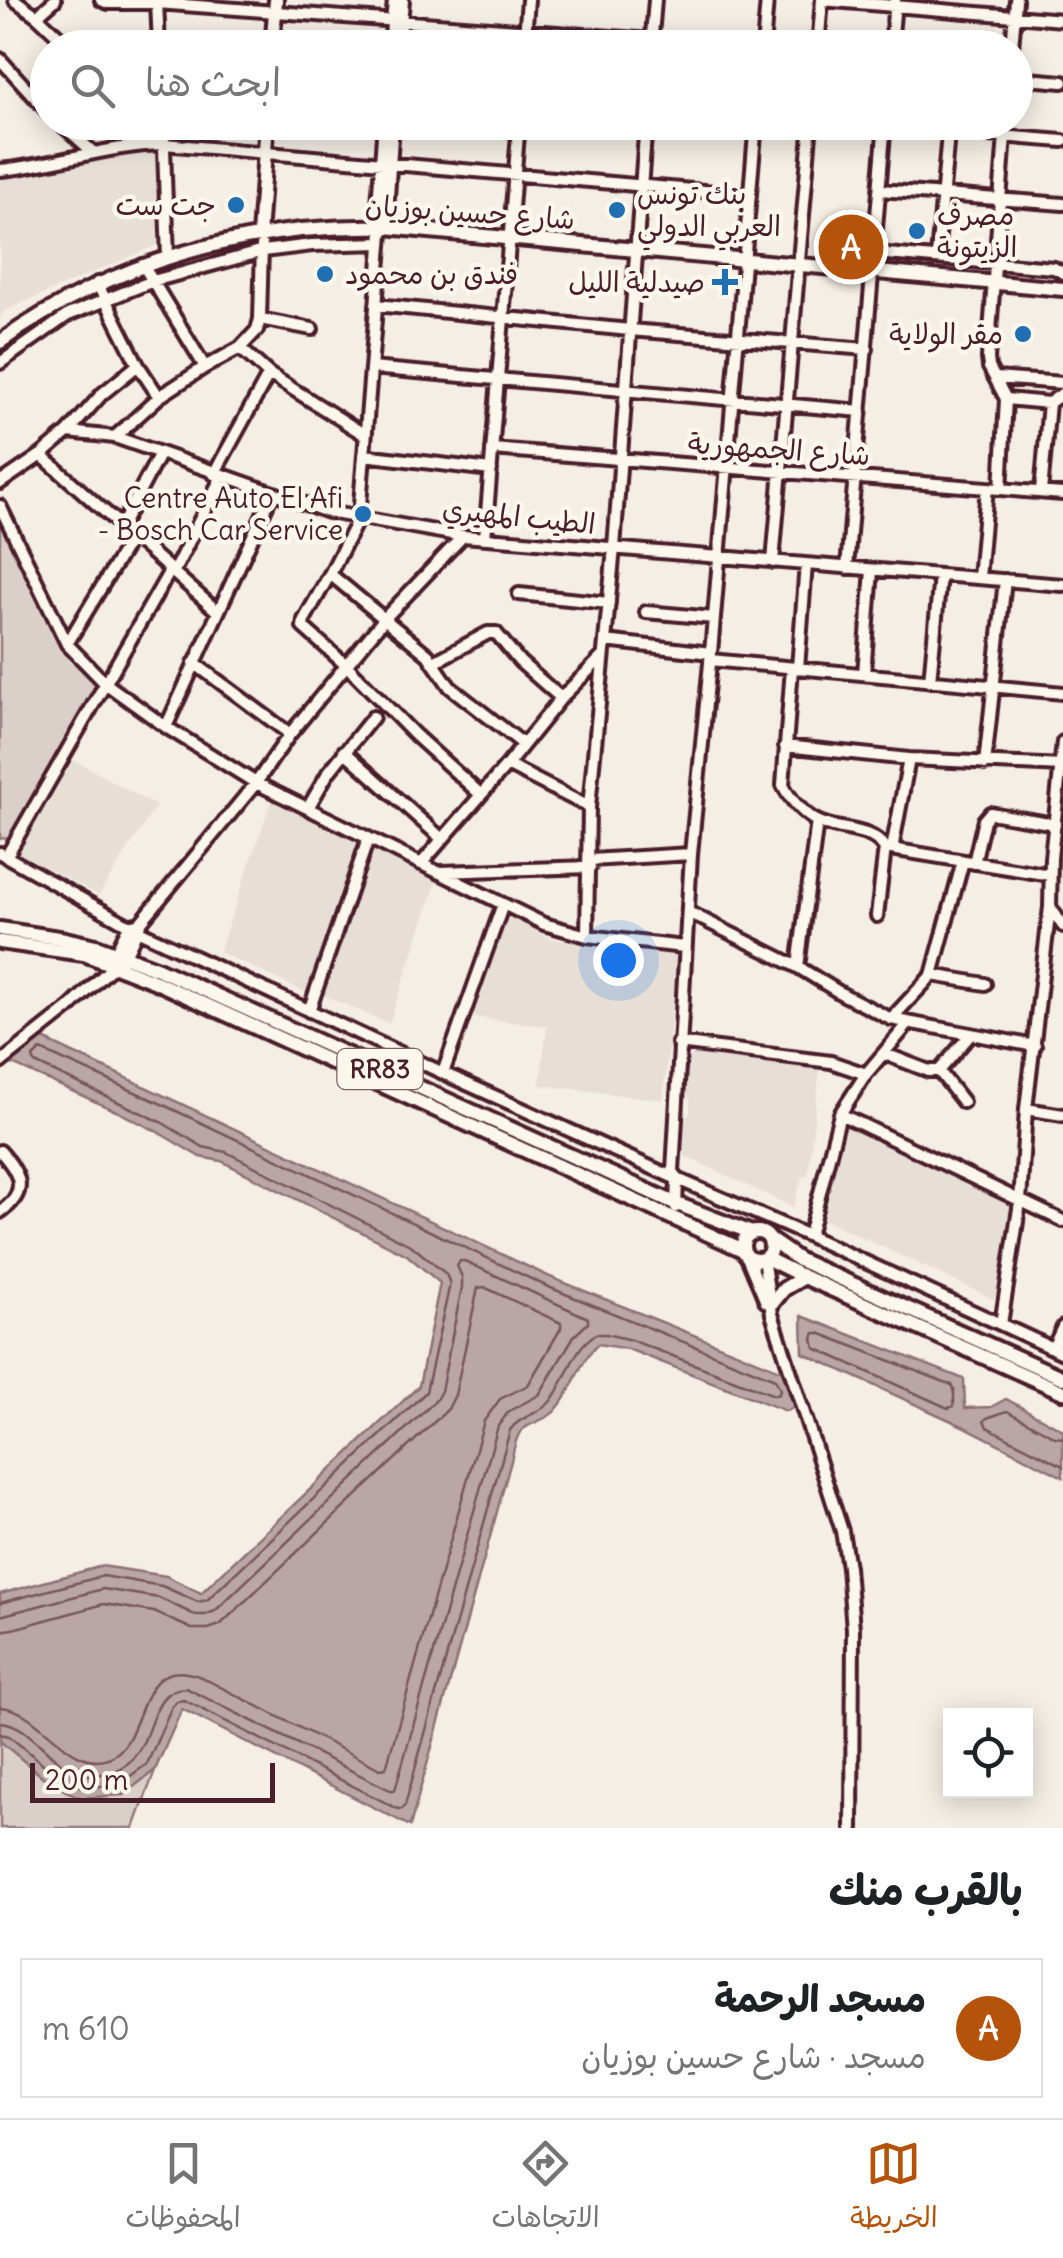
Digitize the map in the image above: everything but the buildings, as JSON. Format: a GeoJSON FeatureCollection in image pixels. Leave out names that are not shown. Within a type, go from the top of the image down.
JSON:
{"type":"FeatureCollection","features":[{"type":"Feature","properties":{"kind":"main road"},"geometry":{"type":"LineString","coordinates":[[260,236],[265,140]]}},
{"type":"Feature","properties":{"kind":"main road","name":"شارع حسين بوزيان"},"geometry":{"type":"LineString","coordinates":[[0,342],[61,302],[143,265],[260,236],[314,230],[510,238],[1063,289]]}},
{"type":"Feature","properties":{"kind":"main road","name":"شارع حسين بوزيان"},"geometry":{"type":"LineString","coordinates":[[1035,287],[1063,276]]}},
{"type":"Feature","properties":{"kind":"main road","name":"RR83"},"geometry":{"type":"LineString","coordinates":[[0,929],[66,939],[668,1207],[762,1233],[798,1260],[1063,1378]]}},
{"type":"Feature","properties":{"kind":"main road","name":"RR83"},"geometry":{"type":"LineString","coordinates":[[0,942],[65,950],[115,962]]}},
{"type":"Feature","properties":{"kind":"main road","name":"RR83"},"geometry":{"type":"LineString","coordinates":[[668,1207],[752,1260],[765,1259],[1063,1392]]}},
{"type":"Feature","properties":{"kind":"main road"},"geometry":{"type":"LineString","coordinates":[[746,1253],[744,1240],[752,1233]]}},
{"type":"Feature","properties":{"kind":"main road"},"geometry":{"type":"LineString","coordinates":[[765,1259],[771,1251],[770,1240]]}},
{"type":"Feature","properties":{"kind":"main road"},"geometry":{"type":"LineString","coordinates":[[772,1309],[788,1286],[804,1278]]}},
{"type":"Feature","properties":{"kind":"street"},"geometry":{"type":"LineString","coordinates":[[14,0],[52,30]]}},
{"type":"Feature","properties":{"kind":"street"},"geometry":{"type":"LineString","coordinates":[[37,16],[55,0]]}},
{"type":"Feature","properties":{"kind":"street"},"geometry":{"type":"LineString","coordinates":[[101,0],[276,6],[526,30],[528,0]]}},
{"type":"Feature","properties":{"kind":"street"},"geometry":{"type":"LineString","coordinates":[[394,0],[398,30]]}},
{"type":"Feature","properties":{"kind":"street"},"geometry":{"type":"LineString","coordinates":[[394,30],[403,0]]}},
{"type":"Feature","properties":{"kind":"street"},"geometry":{"type":"LineString","coordinates":[[653,30],[655,0]]}},
{"type":"Feature","properties":{"kind":"street"},"geometry":{"type":"LineString","coordinates":[[764,30],[767,0]]}},
{"type":"Feature","properties":{"kind":"street"},"geometry":{"type":"LineString","coordinates":[[820,30],[822,0],[895,3],[1063,20]]}},
{"type":"Feature","properties":{"kind":"street"},"geometry":{"type":"LineString","coordinates":[[1013,30],[1016,0]]}},
{"type":"Feature","properties":{"kind":"street"},"geometry":{"type":"LineString","coordinates":[[157,1],[158,30]]}},
{"type":"Feature","properties":{"kind":"street"},"geometry":{"type":"LineString","coordinates":[[893,30],[895,3]]}},
{"type":"Feature","properties":{"kind":"street"},"geometry":{"type":"LineString","coordinates":[[0,60],[30,92]]}},
{"type":"Feature","properties":{"kind":"street"},"geometry":{"type":"LineString","coordinates":[[1033,79],[1063,82]]}},
{"type":"Feature","properties":{"kind":"street"},"geometry":{"type":"LineString","coordinates":[[1033,138],[1063,140]]}},
{"type":"Feature","properties":{"kind":"street"},"geometry":{"type":"LineString","coordinates":[[79,140],[93,152]]}},
{"type":"Feature","properties":{"kind":"street"},"geometry":{"type":"LineString","coordinates":[[164,140],[168,258]]}},
{"type":"Feature","properties":{"kind":"street"},"geometry":{"type":"LineString","coordinates":[[384,140],[382,233],[359,516],[303,627],[480,794]]}},
{"type":"Feature","properties":{"kind":"street"},"geometry":{"type":"LineString","coordinates":[[385,163],[389,140]]}},
{"type":"Feature","properties":{"kind":"street"},"geometry":{"type":"LineString","coordinates":[[485,538],[517,140]]}},
{"type":"Feature","properties":{"kind":"street"},"geometry":{"type":"LineString","coordinates":[[587,936],[590,807],[645,140]]}},
{"type":"Feature","properties":{"kind":"street"},"geometry":{"type":"LineString","coordinates":[[668,1207],[691,854],[755,140]]}},
{"type":"Feature","properties":{"kind":"street"},"geometry":{"type":"LineString","coordinates":[[774,562],[810,140]]}},
{"type":"Feature","properties":{"kind":"street"},"geometry":{"type":"LineString","coordinates":[[847,568],[884,140]]}},
{"type":"Feature","properties":{"kind":"street"},"geometry":{"type":"LineString","coordinates":[[937,258],[947,140]]}},
{"type":"Feature","properties":{"kind":"street"},"geometry":{"type":"LineString","coordinates":[[1001,489],[1006,399],[988,358],[1005,140]]}},
{"type":"Feature","properties":{"kind":"street"},"geometry":{"type":"LineString","coordinates":[[0,170],[93,152],[164,144],[750,196]]}},
{"type":"Feature","properties":{"kind":"street"},"geometry":{"type":"LineString","coordinates":[[880,190],[1063,204]]}},
{"type":"Feature","properties":{"kind":"street"},"geometry":{"type":"LineString","coordinates":[[0,363],[68,315],[152,281],[263,251],[382,233]]}},
{"type":"Feature","properties":{"kind":"street"},"geometry":{"type":"LineString","coordinates":[[115,437],[159,397],[240,348],[257,330],[263,251],[260,236]]}},
{"type":"Feature","properties":{"kind":"street"},"geometry":{"type":"LineString","coordinates":[[875,252],[1054,268],[1063,276]]}},
{"type":"Feature","properties":{"kind":"street"},"geometry":{"type":"LineString","coordinates":[[143,265],[205,367]]}},
{"type":"Feature","properties":{"kind":"street"},"geometry":{"type":"LineString","coordinates":[[97,284],[138,365],[159,397]]}},
{"type":"Feature","properties":{"kind":"street"},"geometry":{"type":"LineString","coordinates":[[376,304],[866,349]]}},
{"type":"Feature","properties":{"kind":"street"},"geometry":{"type":"LineString","coordinates":[[260,320],[312,328]]}},
{"type":"Feature","properties":{"kind":"street"},"geometry":{"type":"LineString","coordinates":[[240,348],[269,374],[366,435]]}},
{"type":"Feature","properties":{"kind":"street"},"geometry":{"type":"LineString","coordinates":[[0,482],[68,432],[102,394],[138,365]]}},
{"type":"Feature","properties":{"kind":"street"},"geometry":{"type":"LineString","coordinates":[[371,368],[861,411]]}},
{"type":"Feature","properties":{"kind":"street"},"geometry":{"type":"LineString","coordinates":[[269,374],[172,570],[3,855],[136,926],[308,1010],[1058,1350],[1063,1327]]}},
{"type":"Feature","properties":{"kind":"street"},"geometry":{"type":"LineString","coordinates":[[996,378],[1063,383]]}},
{"type":"Feature","properties":{"kind":"street"},"geometry":{"type":"LineString","coordinates":[[1006,399],[1048,403],[1063,393]]}},
{"type":"Feature","properties":{"kind":"street"},"geometry":{"type":"LineString","coordinates":[[1041,492],[1048,403]]}},
{"type":"Feature","properties":{"kind":"street","name":"الطيب المهيري"},"geometry":{"type":"LineString","coordinates":[[68,432],[115,437],[328,512],[463,536],[1063,585]]}},
{"type":"Feature","properties":{"kind":"street","name":"شارع الجمهورية"},"geometry":{"type":"LineString","coordinates":[[492,448],[1063,494]]}},
{"type":"Feature","properties":{"kind":"street"},"geometry":{"type":"LineString","coordinates":[[122,525],[160,453]]}},
{"type":"Feature","properties":{"kind":"street"},"geometry":{"type":"LineString","coordinates":[[41,454],[218,612]]}},
{"type":"Feature","properties":{"kind":"street"},"geometry":{"type":"LineString","coordinates":[[364,455],[490,470]]}},
{"type":"Feature","properties":{"kind":"street"},"geometry":{"type":"LineString","coordinates":[[979,578],[988,488]]}},
{"type":"Feature","properties":{"kind":"street"},"geometry":{"type":"LineString","coordinates":[[166,726],[272,494]]}},
{"type":"Feature","properties":{"kind":"street"},"geometry":{"type":"LineString","coordinates":[[0,506],[67,644],[105,682],[166,726],[256,783],[558,929],[684,948]]}},
{"type":"Feature","properties":{"kind":"street"},"geometry":{"type":"LineString","coordinates":[[67,644],[133,534]]}},
{"type":"Feature","properties":{"kind":"street"},"geometry":{"type":"LineString","coordinates":[[0,1063],[68,1008],[115,962],[136,926],[256,783],[290,734],[386,618],[463,536]]}},
{"type":"Feature","properties":{"kind":"street"},"geometry":{"type":"LineString","coordinates":[[806,564],[784,746],[784,789],[818,822],[871,836],[889,849],[1050,875]]}},
{"type":"Feature","properties":{"kind":"street"},"geometry":{"type":"LineString","coordinates":[[864,674],[872,570]]}},
{"type":"Feature","properties":{"kind":"street"},"geometry":{"type":"LineString","coordinates":[[330,574],[422,648],[450,686],[523,744]]}},
{"type":"Feature","properties":{"kind":"street"},"geometry":{"type":"LineString","coordinates":[[930,680],[940,575]]}},
{"type":"Feature","properties":{"kind":"street"},"geometry":{"type":"LineString","coordinates":[[984,764],[1005,580]]}},
{"type":"Feature","properties":{"kind":"street"},"geometry":{"type":"LineString","coordinates":[[519,594],[609,603]]}},
{"type":"Feature","properties":{"kind":"street"},"geometry":{"type":"LineString","coordinates":[[646,612],[714,618]]}},
{"type":"Feature","properties":{"kind":"street"},"geometry":{"type":"LineString","coordinates":[[434,662],[488,633],[496,633],[520,662],[561,698]]}},
{"type":"Feature","properties":{"kind":"street"},"geometry":{"type":"LineString","coordinates":[[605,642],[796,668],[1063,693]]}},
{"type":"Feature","properties":{"kind":"street"},"geometry":{"type":"LineString","coordinates":[[422,864],[561,698],[603,656]]}},
{"type":"Feature","properties":{"kind":"street"},"geometry":{"type":"LineString","coordinates":[[194,663],[290,734]]}},
{"type":"Feature","properties":{"kind":"street"},"geometry":{"type":"LineString","coordinates":[[308,808],[344,751],[372,717]]}},
{"type":"Feature","properties":{"kind":"street"},"geometry":{"type":"LineString","coordinates":[[1001,1324],[1020,1202],[1050,875],[1057,858],[1055,824],[1063,742]]}},
{"type":"Feature","properties":{"kind":"street"},"geometry":{"type":"LineString","coordinates":[[784,746],[909,759],[1062,766]]}},
{"type":"Feature","properties":{"kind":"street"},"geometry":{"type":"LineString","coordinates":[[344,751],[442,838]]}},
{"type":"Feature","properties":{"kind":"street"},"geometry":{"type":"LineString","coordinates":[[877,916],[909,759]]}},
{"type":"Feature","properties":{"kind":"street"},"geometry":{"type":"LineString","coordinates":[[507,766],[590,807]]}},
{"type":"Feature","properties":{"kind":"street"},"geometry":{"type":"LineString","coordinates":[[891,1019],[932,974],[984,820],[990,814],[1055,824]]}},
{"type":"Feature","properties":{"kind":"street"},"geometry":{"type":"LineString","coordinates":[[798,967],[818,822]]}},
{"type":"Feature","properties":{"kind":"street"},"geometry":{"type":"LineString","coordinates":[[308,1010],[368,839]]}},
{"type":"Feature","properties":{"kind":"street"},"geometry":{"type":"LineString","coordinates":[[438,872],[691,854]]}},
{"type":"Feature","properties":{"kind":"street"},"geometry":{"type":"LineString","coordinates":[[443,1073],[503,904]]}},
{"type":"Feature","properties":{"kind":"street"},"geometry":{"type":"LineString","coordinates":[[1050,907],[1063,926]]}},
{"type":"Feature","properties":{"kind":"street"},"geometry":{"type":"LineString","coordinates":[[688,912],[891,1019],[1035,1046]]}},
{"type":"Feature","properties":{"kind":"street"},"geometry":{"type":"LineString","coordinates":[[932,974],[985,984]]}},
{"type":"Feature","properties":{"kind":"street"},"geometry":{"type":"LineString","coordinates":[[810,1236],[840,1114],[866,1074],[909,1023]]}},
{"type":"Feature","properties":{"kind":"street"},"geometry":{"type":"LineString","coordinates":[[885,1054],[929,1071],[939,1071],[971,1034]]}},
{"type":"Feature","properties":{"kind":"street"},"geometry":{"type":"LineString","coordinates":[[678,1043],[831,1062],[866,1074]]}},
{"type":"Feature","properties":{"kind":"street"},"geometry":{"type":"LineString","coordinates":[[939,1071],[963,1102]]}},
{"type":"Feature","properties":{"kind":"street"},"geometry":{"type":"LineString","coordinates":[[1026,1109],[1063,1115]]}},
{"type":"Feature","properties":{"kind":"street"},"geometry":{"type":"LineString","coordinates":[[840,1114],[1063,1222]]}},
{"type":"Feature","properties":{"kind":"street"},"geometry":{"type":"LineString","coordinates":[[0,1150],[20,1180],[12,1202],[0,1212]]}},
{"type":"Feature","properties":{"kind":"street"},"geometry":{"type":"LineString","coordinates":[[746,1253],[772,1309],[842,1531],[852,1628],[852,1828]]}},
{"type":"Feature","properties":{"kind":"street"},"geometry":{"type":"LineString","coordinates":[[765,1259],[772,1309]]}},
{"type":"Feature","properties":{"kind":"shaded area"},"geometry":{"type":"Polygon","coordinates":[[[157,148],[164,242],[4,311],[0,320],[0,174],[157,148]]]}},
{"type":"Feature","properties":{"kind":"shaded area"},"geometry":{"type":"Polygon","coordinates":[[[0,519],[70,656],[97,683],[13,832],[0,839],[0,519]]]}},
{"type":"Feature","properties":{"kind":"shaded area"},"geometry":{"type":"Polygon","coordinates":[[[67,756],[156,806],[99,895],[18,853],[67,756]]]}},
{"type":"Feature","properties":{"kind":"shaded area"},"geometry":{"type":"Polygon","coordinates":[[[272,799],[354,837],[359,843],[307,993],[219,952],[272,799]]]}},
{"type":"Feature","properties":{"kind":"shaded area"},"geometry":{"type":"Polygon","coordinates":[[[371,847],[437,880],[389,1024],[323,995],[371,847]]]}},
{"type":"Feature","properties":{"kind":"shaded area"},"geometry":{"type":"Polygon","coordinates":[[[505,914],[552,939],[678,955],[663,1100],[540,1085],[547,1026],[471,1017],[505,914]]]}},
{"type":"Feature","properties":{"kind":"shaded area"},"geometry":{"type":"Polygon","coordinates":[[[695,1053],[820,1066],[808,1176],[802,1177],[793,1207],[683,1155],[685,1120],[690,1112],[686,1060],[695,1053]]]}},
{"type":"Feature","properties":{"kind":"shaded area"},"geometry":{"type":"Polygon","coordinates":[[[849,1124],[1007,1200],[1014,1211],[998,1294],[993,1299],[819,1217],[843,1127],[849,1124]]]}},
{"type":"Feature","properties":{"kind":"shaded area"},"geometry":{"type":"Polygon","coordinates":[[[0,1741],[49,1782],[123,1795],[155,1770],[134,1828],[0,1828],[0,1741]]]}},
{"type":"Feature","properties":{"kind":"water"},"geometry":{"type":"Polygon","coordinates":[[[39,1037],[550,1277],[785,1372],[795,1403],[786,1411],[628,1349],[598,1344],[555,1411],[521,1431],[410,1826],[182,1709],[155,1770],[123,1795],[81,1798],[49,1782],[0,1741],[0,1594],[102,1566],[166,1576],[201,1593],[419,1386],[440,1283],[407,1255],[221,1161],[200,1157],[116,1111],[10,1063],[39,1037]]]}},
{"type":"Feature","properties":{"kind":"water"},"geometry":{"type":"Polygon","coordinates":[[[802,1316],[964,1379],[965,1408],[991,1407],[1006,1399],[1063,1430],[1063,1477],[803,1353],[802,1316]]]}},
{"type":"Feature","properties":{"kind":"place","name":"جت ست"},"geometry":{"type":"Point","coordinates":[236,205]}},
{"type":"Feature","properties":{"kind":"place","name":"بنك تونس العربي الدولي"},"geometry":{"type":"Point","coordinates":[617,210]}},
{"type":"Feature","properties":{"kind":"place","name":"مصرف الزيتونة"},"geometry":{"type":"Point","coordinates":[917,231]}},
{"type":"Feature","properties":{"kind":"place","name":"مسجد الرحمة"},"geometry":{"type":"Point","coordinates":[851,247]}},
{"type":"Feature","properties":{"kind":"place","name":"فندق بن محمود"},"geometry":{"type":"Point","coordinates":[325,274]}},
{"type":"Feature","properties":{"kind":"place","name":"صيدلية الليل"},"geometry":{"type":"Point","coordinates":[725,282]}},
{"type":"Feature","properties":{"kind":"place","name":"مقر الولاية"},"geometry":{"type":"Point","coordinates":[1023,334]}},
{"type":"Feature","properties":{"kind":"place","name":"Centre Auto El Afi - Bosch Car Service"},"geometry":{"type":"Point","coordinates":[363,514]}}]}
